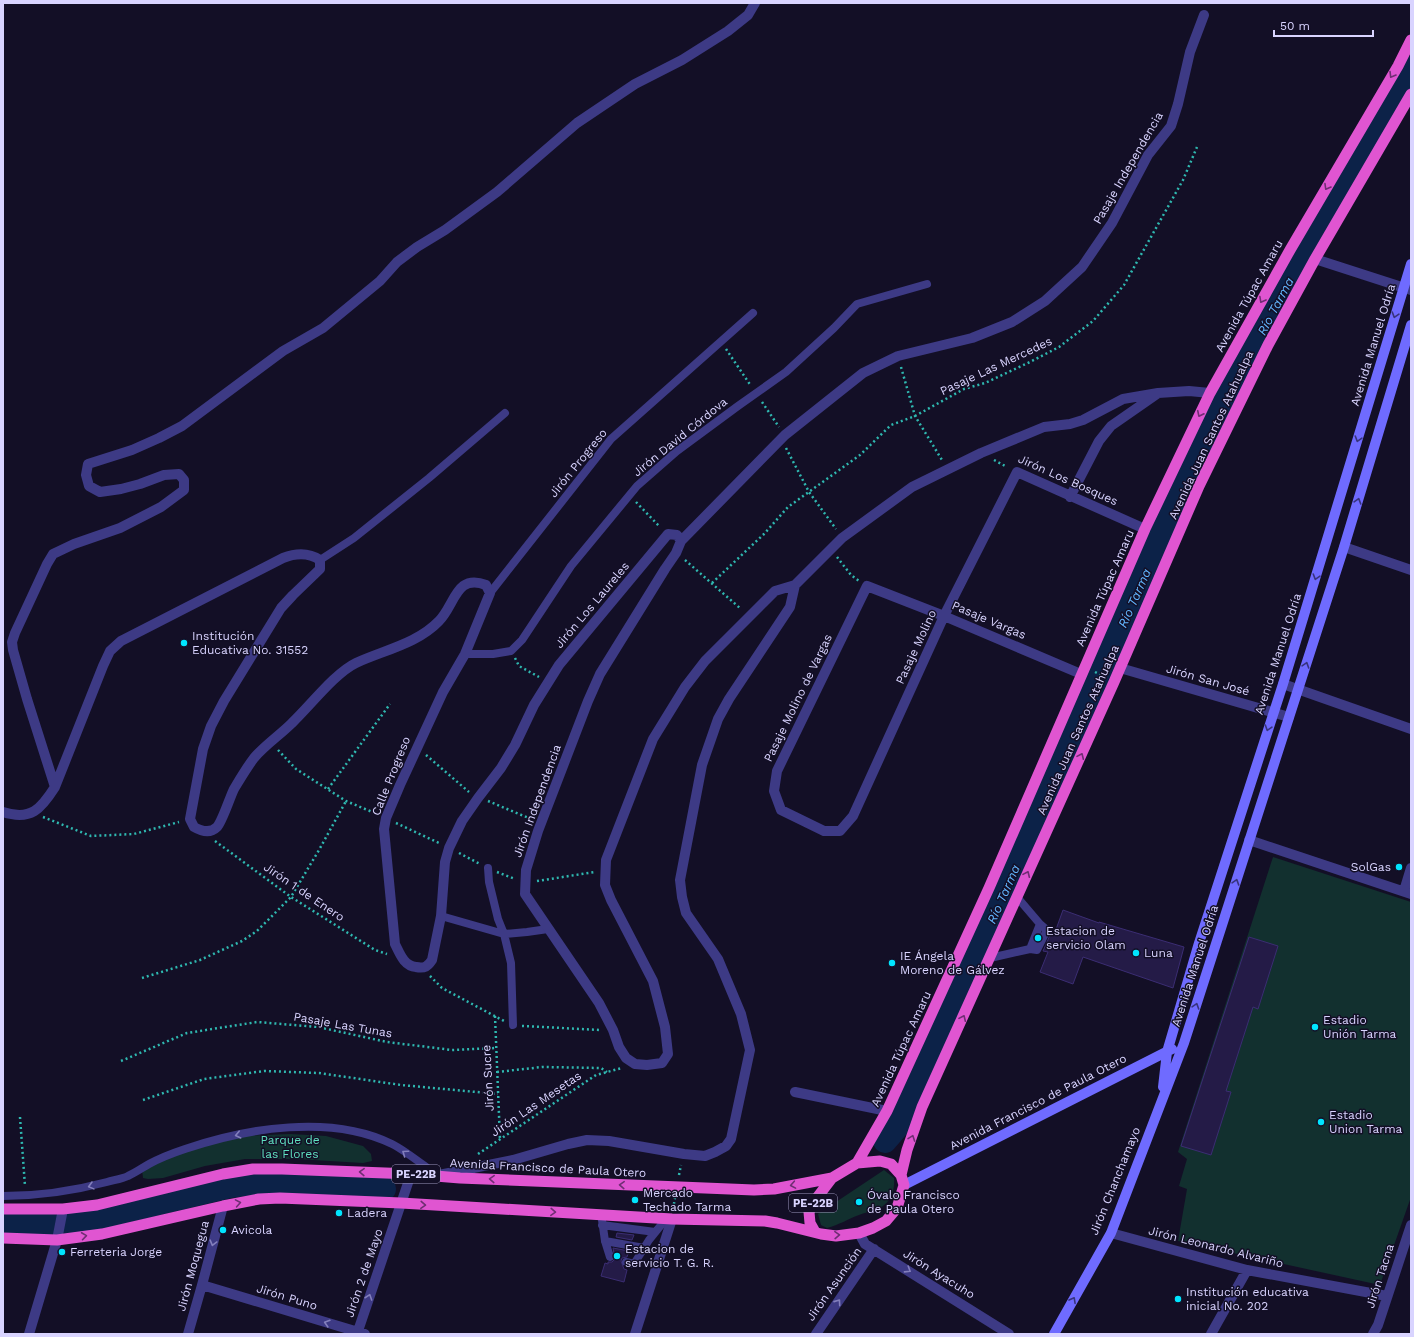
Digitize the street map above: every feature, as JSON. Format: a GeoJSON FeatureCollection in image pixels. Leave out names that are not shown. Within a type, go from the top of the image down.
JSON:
{"type":"FeatureCollection","features":[{"type":"Feature","properties":{"kind":"highway","name":"Avenida Túpac Amaru"},"geometry":{"type":"LineString","coordinates":[[857,1162],[887,1111],[989,888],[1145,529],[1210,393],[1290,250],[1411,40]]}},
{"type":"Feature","properties":{"kind":"highway","name":"Avenida Juan Santos Atahualpa"},"geometry":{"type":"LineString","coordinates":[[902,1180],[907,1150],[922,1108],[1120,668],[1199,486],[1268,345],[1315,260],[1411,94]]}},
{"type":"Feature","properties":{"kind":"highway"},"geometry":{"type":"LineString","coordinates":[[857,1162],[880,1161],[891,1164],[902,1180]]}},
{"type":"Feature","properties":{"kind":"highway","name":"PE-22B"},"geometry":{"type":"LineString","coordinates":[[815,1232],[810,1222],[809,1212],[813,1203],[832,1178],[857,1162]]}},
{"type":"Feature","properties":{"kind":"highway","name":"Avenida Francisco de Paula Otero"},"geometry":{"type":"LineString","coordinates":[[3,1209],[62,1212],[97,1205],[223,1174],[253,1169],[437,1175],[468,1178],[676,1188],[754,1190],[774,1189],[832,1178]]}},
{"type":"Feature","properties":{"kind":"highway","name":"PE-22B"},"geometry":{"type":"LineString","coordinates":[[3,1238],[102,1234],[223,1206],[259,1199],[280,1198],[401,1203],[602,1220],[669,1219],[765,1221],[836,1236],[859,1233],[886,1221],[897,1208],[902,1180]]}},
{"type":"Feature","properties":{"kind":"main road","name":"Avenida Manuel Odría"},"geometry":{"type":"LineString","coordinates":[[1167,1052],[1213,899],[1283,684],[1407,289],[1411,264]]}},
{"type":"Feature","properties":{"kind":"main road","name":"Avenida Manuel Odría"},"geometry":{"type":"LineString","coordinates":[[1184,1043],[1339,563],[1411,325]]}},
{"type":"Feature","properties":{"kind":"main road"},"geometry":{"type":"LineString","coordinates":[[1333,521],[1350,526]]}},
{"type":"Feature","properties":{"kind":"main road"},"geometry":{"type":"LineString","coordinates":[[1322,558],[1339,563]]}},
{"type":"Feature","properties":{"kind":"main road"},"geometry":{"type":"LineString","coordinates":[[1213,899],[1229,904]]}},
{"type":"Feature","properties":{"kind":"main road","name":"Avenida Francisco de Paula Otero"},"geometry":{"type":"LineString","coordinates":[[902,1180],[1184,1043]]}},
{"type":"Feature","properties":{"kind":"main road","name":"Jirón Chanchamayo"},"geometry":{"type":"LineString","coordinates":[[1054,1334],[1111,1233],[1184,1043]]}},
{"type":"Feature","properties":{"kind":"main road","name":"Jirón Chanchamayo"},"geometry":{"type":"LineString","coordinates":[[1162,1100],[1167,1052]]}},
{"type":"Feature","properties":{"kind":"street"},"geometry":{"type":"LineString","coordinates":[[55,787],[13,650],[12,642],[15,633],[46,564],[53,554],[74,544],[120,528],[161,507],[184,490],[184,480],[179,474],[164,475],[140,484],[100,492],[89,486],[86,475],[88,464],[132,450],[182,426],[283,351],[323,328],[380,281],[397,262],[417,247],[445,230],[496,192],[577,123],[635,84],[682,60],[728,31],[748,15],[754,3]]}},
{"type":"Feature","properties":{"kind":"street","name":"Pasaje Independencia"},"geometry":{"type":"LineString","coordinates":[[898,356],[972,338],[1012,322],[1045,301],[1082,267],[1112,223],[1148,155],[1171,126],[1178,104],[1190,52],[1204,15]]}},
{"type":"Feature","properties":{"kind":"street"},"geometry":{"type":"LineString","coordinates":[[1315,260],[1407,289]]}},
{"type":"Feature","properties":{"kind":"street"},"geometry":{"type":"LineString","coordinates":[[668,534],[677,535],[681,541],[781,439],[832,396],[863,373],[898,356]]}},
{"type":"Feature","properties":{"kind":"street"},"geometry":{"type":"LineString","coordinates":[[635,1064],[647,1065],[662,1063],[668,1054],[665,1027],[653,981],[611,900],[605,885],[606,860],[653,739],[685,687],[705,660],[775,591],[794,585],[842,538],[912,487],[981,453],[1044,427],[1070,424],[1083,420],[1123,399],[1158,393],[1189,391],[1210,393]]}},
{"type":"Feature","properties":{"kind":"street"},"geometry":{"type":"LineString","coordinates":[[1070,497],[1098,441],[1111,426],[1158,393]]}},
{"type":"Feature","properties":{"kind":"street","name":"Jirón Los Bosques"},"geometry":{"type":"LineString","coordinates":[[1017,472],[1070,497],[1145,529]]}},
{"type":"Feature","properties":{"kind":"street","name":"Pasaje Molino"},"geometry":{"type":"LineString","coordinates":[[840,831],[853,816],[944,616],[1017,472]]}},
{"type":"Feature","properties":{"kind":"street","name":"Jirón Los Laureles"},"geometry":{"type":"LineString","coordinates":[[423,968],[432,960],[441,916],[445,862],[449,848],[462,822],[478,798],[502,768],[534,705],[559,665],[668,534]]}},
{"type":"Feature","properties":{"kind":"street","name":"Jirón Independencia"},"geometry":{"type":"LineString","coordinates":[[635,1064],[626,1058],[619,1047],[613,1030],[599,1003],[525,894],[524,883],[526,870],[541,823],[588,701],[600,674],[676,553],[681,541]]}},
{"type":"Feature","properties":{"kind":"street"},"geometry":{"type":"LineString","coordinates":[[1344,547],[1411,570]]}},
{"type":"Feature","properties":{"kind":"street"},"geometry":{"type":"LineString","coordinates":[[6,814],[32,813],[43,805],[55,787],[110,651],[121,641],[283,558],[293,554],[314,556],[320,560],[320,569],[293,594],[281,608],[224,701],[211,726],[203,749],[190,819],[194,827],[201,831],[211,831],[217,827],[234,788],[255,758],[293,723],[345,670],[355,664],[390,650],[425,633],[441,620],[459,590],[468,583],[478,582],[486,585],[490,593]]}},
{"type":"Feature","properties":{"kind":"street"},"geometry":{"type":"LineString","coordinates":[[437,1175],[513,1160],[587,1140],[609,1141],[684,1154],[705,1156],[726,1146],[731,1139],[750,1050],[741,1014],[718,959],[686,913],[680,880],[702,765],[718,719],[729,699],[790,607],[794,585]]}},
{"type":"Feature","properties":{"kind":"street","name":"Pasaje Vargas"},"geometry":{"type":"LineString","coordinates":[[867,586],[944,616],[1081,674]]}},
{"type":"Feature","properties":{"kind":"street","name":"Pasaje Molino de Vargas"},"geometry":{"type":"LineString","coordinates":[[840,831],[824,832],[781,810],[774,791],[777,771],[867,586]]}},
{"type":"Feature","properties":{"kind":"street","name":"Calle Progreso"},"geometry":{"type":"LineString","coordinates":[[402,958],[395,944],[384,829],[386,818],[442,692],[465,654],[490,593]]}},
{"type":"Feature","properties":{"kind":"street","name":"Jirón San José"},"geometry":{"type":"LineString","coordinates":[[1120,668],[1289,717]]}},
{"type":"Feature","properties":{"kind":"street"},"geometry":{"type":"LineString","coordinates":[[1283,684],[1411,729]]}},
{"type":"Feature","properties":{"kind":"street"},"geometry":{"type":"LineString","coordinates":[[1249,840],[1408,893],[1411,868]]}},
{"type":"Feature","properties":{"kind":"street"},"geometry":{"type":"LineString","coordinates":[[402,958],[411,967],[423,968]]}},
{"type":"Feature","properties":{"kind":"street"},"geometry":{"type":"LineString","coordinates":[[795,1092],[887,1111]]}},
{"type":"Feature","properties":{"kind":"street","name":"Jirón 2 de Mayo"},"geometry":{"type":"LineString","coordinates":[[360,1333],[411,1174]]}},
{"type":"Feature","properties":{"kind":"street","name":"Jirón Moquegua"},"geometry":{"type":"LineString","coordinates":[[188,1334],[223,1206]]}},
{"type":"Feature","properties":{"kind":"street"},"geometry":{"type":"LineString","coordinates":[[29,1334],[58,1236],[62,1212]]}},
{"type":"Feature","properties":{"kind":"street"},"geometry":{"type":"LineString","coordinates":[[635,1334],[669,1219]]}},
{"type":"Feature","properties":{"kind":"street","name":"Jirón Tacna"},"geometry":{"type":"LineString","coordinates":[[1373,1334],[1388,1296],[1411,1225]]}},
{"type":"Feature","properties":{"kind":"street","name":"Jirón Ayacuho"},"geometry":{"type":"LineString","coordinates":[[859,1233],[865,1244],[1009,1334]]}},
{"type":"Feature","properties":{"kind":"street","name":"Jirón Leonardo Alvariño"},"geometry":{"type":"LineString","coordinates":[[1111,1233],[1247,1270],[1388,1296]]}},
{"type":"Feature","properties":{"kind":"street","name":"Jirón Asunción"},"geometry":{"type":"LineString","coordinates":[[816,1334],[874,1249]]}},
{"type":"Feature","properties":{"kind":"street"},"geometry":{"type":"LineString","coordinates":[[1211,1334],[1247,1270]]}},
{"type":"Feature","properties":{"kind":"street","name":"Jirón Puno"},"geometry":{"type":"LineString","coordinates":[[202,1285],[360,1333]]}},
{"type":"Feature","properties":{"kind":"lane","name":"Jirón David Córdova"},"geometry":{"type":"LineString","coordinates":[[511,651],[522,640],[572,566],[637,486],[677,451],[786,372],[834,328],[857,304],[927,284]]}},
{"type":"Feature","properties":{"kind":"lane","name":"Jirón Progreso"},"geometry":{"type":"LineString","coordinates":[[490,593],[611,439],[753,313]]}},
{"type":"Feature","properties":{"kind":"lane"},"geometry":{"type":"LineString","coordinates":[[320,560],[354,538],[429,478],[505,413]]}},
{"type":"Feature","properties":{"kind":"lane"},"geometry":{"type":"LineString","coordinates":[[465,654],[493,654],[511,651]]}},
{"type":"Feature","properties":{"kind":"lane"},"geometry":{"type":"LineString","coordinates":[[488,868],[489,882],[511,963],[513,1025]]}},
{"type":"Feature","properties":{"kind":"lane"},"geometry":{"type":"LineString","coordinates":[[990,958],[1030,949],[1040,924],[1017,897]]}},
{"type":"Feature","properties":{"kind":"lane"},"geometry":{"type":"LineString","coordinates":[[441,916],[504,934],[548,929]]}},
{"type":"Feature","properties":{"kind":"lane"},"geometry":{"type":"LineString","coordinates":[[3,1196],[26,1196],[82,1189],[128,1176],[149,1164],[184,1149],[233,1136],[273,1129],[336,1129],[366,1135],[392,1144],[437,1175]]}},
{"type":"Feature","properties":{"kind":"lane"},"geometry":{"type":"LineString","coordinates":[[626,1262],[634,1264],[656,1232],[669,1219]]}},
{"type":"Feature","properties":{"kind":"lane"},"geometry":{"type":"LineString","coordinates":[[610,1257],[605,1240],[602,1220],[656,1232]]}},
{"type":"Feature","properties":{"kind":"lane"},"geometry":{"type":"LineString","coordinates":[[605,1240],[644,1248]]}},
{"type":"Feature","properties":{"kind":"path","name":"Pasaje Las Mercedes"},"geometry":{"type":"LineString","coordinates":[[712,583],[764,534],[788,507],[860,455],[891,425],[914,416],[964,389],[985,383],[1059,346],[1093,320],[1124,285],[1183,180],[1197,147]]}},
{"type":"Feature","properties":{"kind":"path"},"geometry":{"type":"LineString","coordinates":[[898,356],[914,416],[947,469]]}},
{"type":"Feature","properties":{"kind":"path"},"geometry":{"type":"LineString","coordinates":[[781,439],[809,492],[842,538]]}},
{"type":"Feature","properties":{"kind":"path","name":"Jirón Los Bosques"},"geometry":{"type":"LineString","coordinates":[[981,453],[1017,472]]}},
{"type":"Feature","properties":{"kind":"path"},"geometry":{"type":"LineString","coordinates":[[630,495],[668,534]]}},
{"type":"Feature","properties":{"kind":"path"},"geometry":{"type":"LineString","coordinates":[[830,549],[851,575],[867,586]]}},
{"type":"Feature","properties":{"kind":"path"},"geometry":{"type":"LineString","coordinates":[[676,553],[749,616]]}},
{"type":"Feature","properties":{"kind":"path"},"geometry":{"type":"LineString","coordinates":[[511,651],[519,666],[548,683]]}},
{"type":"Feature","properties":{"kind":"path"},"geometry":{"type":"LineString","coordinates":[[1093,672],[1105,678]]}},
{"type":"Feature","properties":{"kind":"path"},"geometry":{"type":"LineString","coordinates":[[328,789],[390,704]]}},
{"type":"Feature","properties":{"kind":"path"},"geometry":{"type":"LineString","coordinates":[[271,743],[296,769],[346,801],[386,818],[488,868],[524,883],[605,871]]}},
{"type":"Feature","properties":{"kind":"path"},"geometry":{"type":"LineString","coordinates":[[417,747],[466,791],[478,798],[541,823]]}},
{"type":"Feature","properties":{"kind":"path"},"geometry":{"type":"LineString","coordinates":[[142,978],[200,960],[242,941],[257,931],[291,897],[346,801]]}},
{"type":"Feature","properties":{"kind":"path"},"geometry":{"type":"LineString","coordinates":[[32,813],[91,836],[134,834],[190,819]]}},
{"type":"Feature","properties":{"kind":"path","name":"Jirón 1 de Enero"},"geometry":{"type":"LineString","coordinates":[[201,831],[291,897],[375,950],[402,958]]}},
{"type":"Feature","properties":{"kind":"path"},"geometry":{"type":"LineString","coordinates":[[423,968],[442,988],[513,1025],[613,1030]]}},
{"type":"Feature","properties":{"kind":"path","name":"Jirón Sucre"},"geometry":{"type":"LineString","coordinates":[[494,1016],[500,1140]]}},
{"type":"Feature","properties":{"kind":"path","name":"Pasaje Las Tunas"},"geometry":{"type":"LineString","coordinates":[[121,1061],[186,1034],[257,1022],[318,1027],[387,1042],[445,1049],[496,1048]]}},
{"type":"Feature","properties":{"kind":"path","name":"Jirón Las Mesetas"},"geometry":{"type":"LineString","coordinates":[[476,1156],[596,1075],[635,1064]]}},
{"type":"Feature","properties":{"kind":"path"},"geometry":{"type":"LineString","coordinates":[[497,1072],[542,1067],[601,1068],[607,1072]]}},
{"type":"Feature","properties":{"kind":"path"},"geometry":{"type":"LineString","coordinates":[[143,1100],[204,1079],[264,1071],[319,1073],[401,1085],[498,1094]]}},
{"type":"Feature","properties":{"kind":"path"},"geometry":{"type":"LineString","coordinates":[[20,1117],[26,1196]]}},
{"type":"Feature","properties":{"kind":"path"},"geometry":{"type":"LineString","coordinates":[[669,1219],[684,1154]]}},
{"type":"Feature","properties":{"kind":"green space","name":"Estadio Unión Tarma"},"geometry":{"type":"Polygon","coordinates":[[[1273,857],[1411,902],[1411,1197],[1380,1285],[1178,1241],[1187,1189],[1179,1186],[1187,1159],[1178,1152],[1273,857]]]}},
{"type":"Feature","properties":{"kind":"green space","name":"Parque de las Flores"},"geometry":{"type":"Polygon","coordinates":[[[290,1134],[326,1136],[363,1146],[371,1154],[372,1161],[363,1163],[296,1159],[245,1159],[205,1166],[163,1178],[143,1178],[142,1169],[186,1149],[238,1136],[290,1134]]]}},
{"type":"Feature","properties":{"kind":"green space"},"geometry":{"type":"Polygon","coordinates":[[[884,1170],[894,1178],[893,1192],[886,1203],[876,1210],[861,1214],[831,1227],[827,1228],[821,1225],[818,1214],[884,1170]]]}},
{"type":"Feature","properties":{"kind":"building"},"geometry":{"type":"Polygon","coordinates":[[[1063,910],[1099,923],[1184,947],[1173,988],[1083,957],[1073,984],[1040,972],[1048,952],[1043,951],[1051,933],[1054,935],[1063,910]]]}},
{"type":"Feature","properties":{"kind":"building"},"geometry":{"type":"Polygon","coordinates":[[[1249,937],[1278,946],[1258,1009],[1253,1007],[1226,1091],[1231,1092],[1211,1155],[1181,1146],[1249,937]]]}},
{"type":"Feature","properties":{"kind":"building"},"geometry":{"type":"Polygon","coordinates":[[[617,1233],[634,1235],[632,1240],[616,1237],[617,1233]]]}},
{"type":"Feature","properties":{"kind":"building"},"geometry":{"type":"Polygon","coordinates":[[[613,1248],[629,1251],[627,1257],[622,1258],[621,1261],[624,1269],[627,1270],[624,1282],[601,1276],[605,1263],[608,1264],[608,1262],[612,1262],[615,1259],[613,1248]]]}},
{"type":"Feature","properties":{"kind":"waterway","name":"Río Tarma"},"geometry":{"type":"LineString","coordinates":[[885,1141],[898,1126],[919,1083],[1184,483],[1275,304],[1411,68]]}},
{"type":"Feature","properties":{"kind":"waterway"},"geometry":{"type":"LineString","coordinates":[[3,1223],[36,1225],[88,1220],[230,1186],[253,1183],[384,1189]]}},
{"type":"Feature","properties":{"kind":"place","name":"Institución Educativa No. 31552"},"geometry":{"type":"Point","coordinates":[184,643]}},
{"type":"Feature","properties":{"kind":"place","name":"SolGas"},"geometry":{"type":"Point","coordinates":[1399,867]}},
{"type":"Feature","properties":{"kind":"place","name":"Estacion de servicio Olam"},"geometry":{"type":"Point","coordinates":[1038,938]}},
{"type":"Feature","properties":{"kind":"place","name":"Luna"},"geometry":{"type":"Point","coordinates":[1136,953]}},
{"type":"Feature","properties":{"kind":"place","name":"IE Ángela Moreno de Gálvez"},"geometry":{"type":"Point","coordinates":[892,963]}},
{"type":"Feature","properties":{"kind":"place","name":"Estadio Unión Tarma"},"geometry":{"type":"Point","coordinates":[1315,1027]}},
{"type":"Feature","properties":{"kind":"place","name":"Estadio Union Tarma"},"geometry":{"type":"Point","coordinates":[1321,1122]}},
{"type":"Feature","properties":{"kind":"place","name":"Mercado Techado Tarma"},"geometry":{"type":"Point","coordinates":[635,1200]}},
{"type":"Feature","properties":{"kind":"place","name":"Óvalo Francisco de Paula Otero"},"geometry":{"type":"Point","coordinates":[859,1202]}},
{"type":"Feature","properties":{"kind":"place","name":"Ladera"},"geometry":{"type":"Point","coordinates":[339,1213]}},
{"type":"Feature","properties":{"kind":"place","name":"Avicola"},"geometry":{"type":"Point","coordinates":[223,1230]}},
{"type":"Feature","properties":{"kind":"place","name":"Ferreteria Jorge"},"geometry":{"type":"Point","coordinates":[62,1252]}},
{"type":"Feature","properties":{"kind":"place","name":"Estacion de servicio T. G. R."},"geometry":{"type":"Point","coordinates":[617,1256]}},
{"type":"Feature","properties":{"kind":"place","name":"Institución educativa inicial No. 202"},"geometry":{"type":"Point","coordinates":[1178,1299]}}]}
